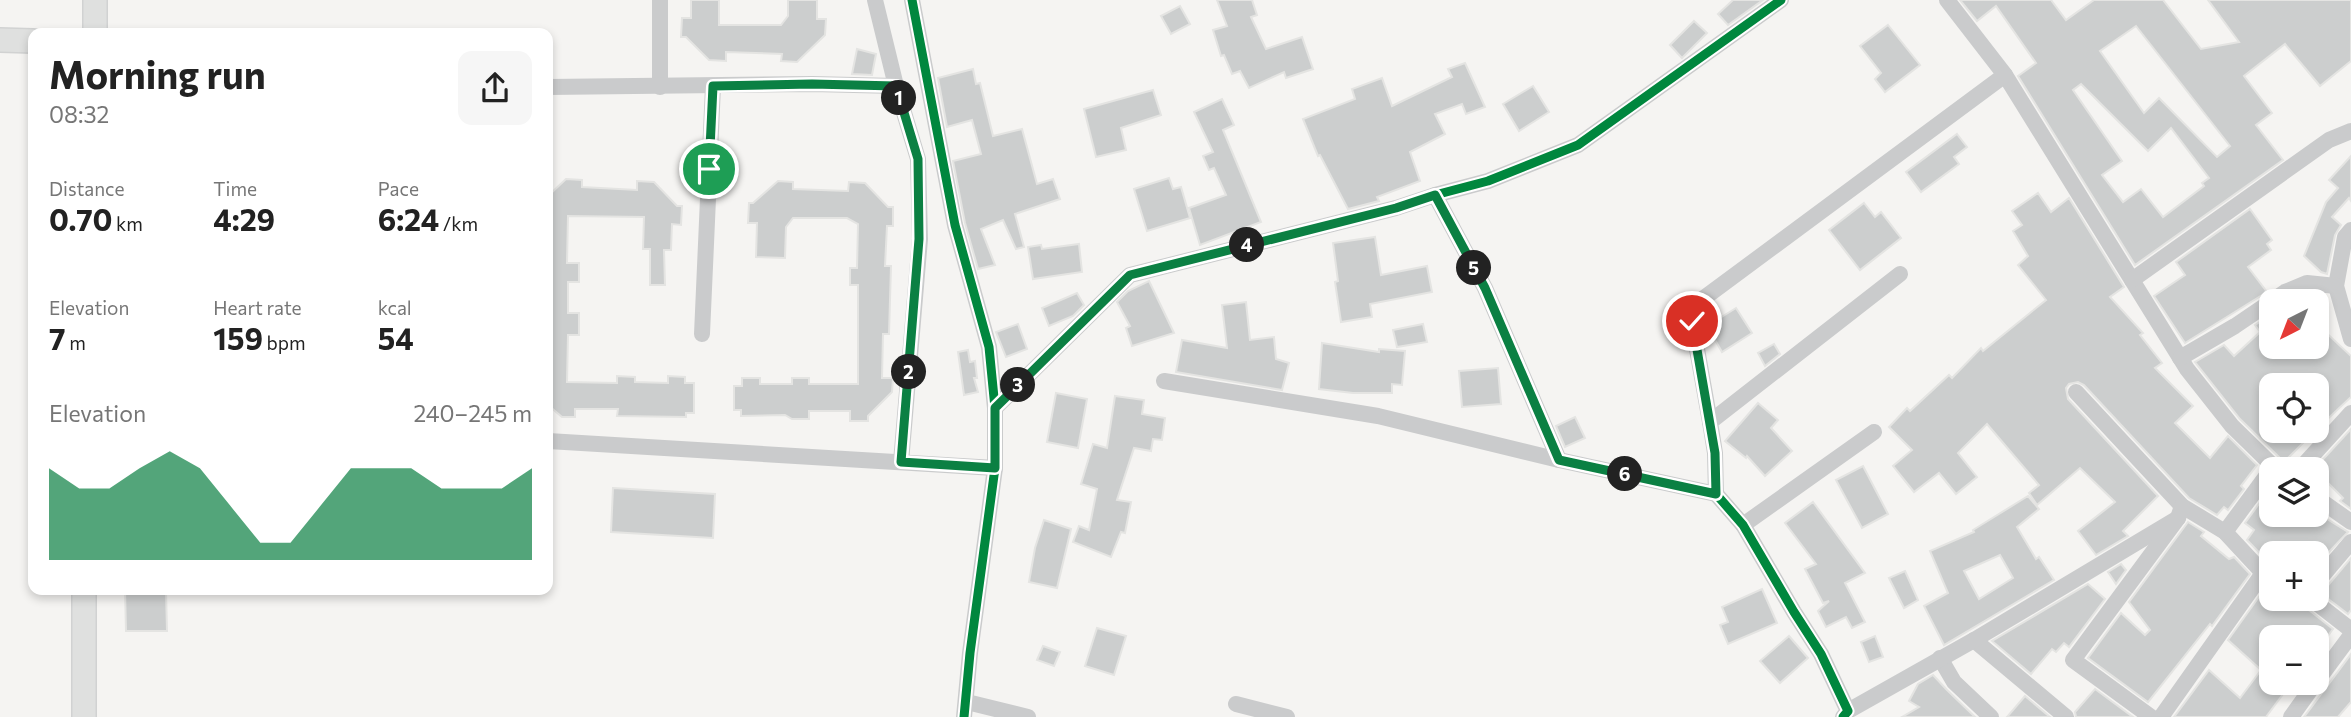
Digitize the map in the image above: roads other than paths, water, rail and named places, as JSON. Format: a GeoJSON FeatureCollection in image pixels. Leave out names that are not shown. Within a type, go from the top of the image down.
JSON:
{"type":"FeatureCollection","features":[{"type":"Feature","properties":{"kind":"main road"},"geometry":{"type":"LineString","coordinates":[[95,28],[96,0]]}},
{"type":"Feature","properties":{"kind":"main road"},"geometry":{"type":"LineString","coordinates":[[0,40],[28,41]]}},
{"type":"Feature","properties":{"kind":"main road"},"geometry":{"type":"LineString","coordinates":[[84,717],[85,595]]}},
{"type":"Feature","properties":{"kind":"street"},"geometry":{"type":"LineString","coordinates":[[660,0],[660,87]]}},
{"type":"Feature","properties":{"kind":"street"},"geometry":{"type":"LineString","coordinates":[[876,0],[896,86],[918,159],[919,226],[901,462]]}},
{"type":"Feature","properties":{"kind":"street"},"geometry":{"type":"LineString","coordinates":[[912,0],[955,225],[989,347],[995,408],[995,468],[965,710],[1028,717]]}},
{"type":"Feature","properties":{"kind":"street"},"geometry":{"type":"LineString","coordinates":[[995,408],[1130,275],[1396,208],[1488,181],[1578,145],[1781,0]]}},
{"type":"Feature","properties":{"kind":"street"},"geometry":{"type":"LineString","coordinates":[[1947,0],[2005,75],[2180,358],[2232,426],[2264,457]]}},
{"type":"Feature","properties":{"kind":"street"},"geometry":{"type":"LineString","coordinates":[[1716,494],[1715,453],[1692,321],[1694,310],[1704,298],[2005,75]]}},
{"type":"Feature","properties":{"kind":"street"},"geometry":{"type":"LineString","coordinates":[[553,87],[812,84],[896,86]]}},
{"type":"Feature","properties":{"kind":"street"},"geometry":{"type":"LineString","coordinates":[[702,334],[713,86]]}},
{"type":"Feature","properties":{"kind":"street"},"geometry":{"type":"LineString","coordinates":[[2132,280],[2329,140],[2351,131]]}},
{"type":"Feature","properties":{"kind":"street"},"geometry":{"type":"LineString","coordinates":[[1435,195],[1485,288],[1559,460]]}},
{"type":"Feature","properties":{"kind":"street"},"geometry":{"type":"LineString","coordinates":[[2351,230],[2345,237],[2336,286],[2351,339]]}},
{"type":"Feature","properties":{"kind":"street"},"geometry":{"type":"LineString","coordinates":[[1710,422],[1900,274]]}},
{"type":"Feature","properties":{"kind":"street"},"geometry":{"type":"LineString","coordinates":[[2180,358],[2235,326],[2284,292],[2307,283],[2336,286]]}},
{"type":"Feature","properties":{"kind":"street"},"geometry":{"type":"LineString","coordinates":[[1164,381],[1377,416],[1716,494],[1743,525],[1821,654],[1845,714],[1974,640],[2180,512]]}},
{"type":"Feature","properties":{"kind":"street"},"geometry":{"type":"LineString","coordinates":[[2076,392],[2180,512],[2225,532],[2259,567]]}},
{"type":"Feature","properties":{"kind":"street"},"geometry":{"type":"LineString","coordinates":[[2311,457],[2351,413]]}},
{"type":"Feature","properties":{"kind":"street"},"geometry":{"type":"LineString","coordinates":[[1743,525],[1874,432]]}},
{"type":"Feature","properties":{"kind":"street"},"geometry":{"type":"LineString","coordinates":[[553,442],[995,468]]}},
{"type":"Feature","properties":{"kind":"street"},"geometry":{"type":"LineString","coordinates":[[2225,532],[2259,488]]}},
{"type":"Feature","properties":{"kind":"street"},"geometry":{"type":"LineString","coordinates":[[2329,506],[2351,522]]}},
{"type":"Feature","properties":{"kind":"street"},"geometry":{"type":"LineString","coordinates":[[2151,717],[2073,660],[2180,512]]}},
{"type":"Feature","properties":{"kind":"street"},"geometry":{"type":"LineString","coordinates":[[2329,568],[2351,542]]}},
{"type":"Feature","properties":{"kind":"street"},"geometry":{"type":"LineString","coordinates":[[2161,717],[2259,586]]}},
{"type":"Feature","properties":{"kind":"street"},"geometry":{"type":"LineString","coordinates":[[2326,611],[2351,632],[2329,663]]}},
{"type":"Feature","properties":{"kind":"street"},"geometry":{"type":"LineString","coordinates":[[1974,640],[2066,717]]}},
{"type":"Feature","properties":{"kind":"street"},"geometry":{"type":"LineString","coordinates":[[1940,658],[1954,682],[1991,717]]}},
{"type":"Feature","properties":{"kind":"street"},"geometry":{"type":"LineString","coordinates":[[2291,717],[2307,695]]}},
{"type":"Feature","properties":{"kind":"street"},"geometry":{"type":"LineString","coordinates":[[1236,704],[1287,717]]}}]}
